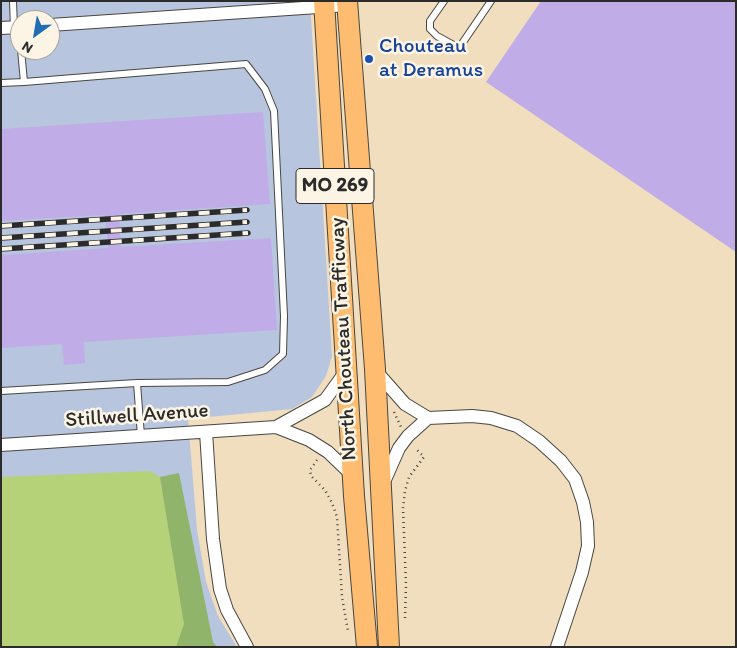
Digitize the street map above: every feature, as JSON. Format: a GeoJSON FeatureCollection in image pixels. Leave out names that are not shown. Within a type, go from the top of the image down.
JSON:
{"type":"FeatureCollection","features":[{"type":"Feature","properties":{"kind":"main road","name":"North Chouteau Trafficway"},"geometry":{"type":"LineString","coordinates":[[348,3],[375,370],[389,647]]}},
{"type":"Feature","properties":{"kind":"main road","name":"North Chouteau Trafficway"},"geometry":{"type":"LineString","coordinates":[[324,4],[346,371],[366,647]]}},
{"type":"Feature","properties":{"kind":"street"},"geometry":{"type":"LineString","coordinates":[[60,24],[348,3]]}},
{"type":"Feature","properties":{"kind":"street"},"geometry":{"type":"LineString","coordinates":[[375,370],[399,399],[428,418],[472,416],[491,418],[517,426],[539,441],[561,461],[574,480],[587,522],[588,546],[582,572],[557,647]]}},
{"type":"Feature","properties":{"kind":"street","name":"Stillwell Avenue"},"geometry":{"type":"LineString","coordinates":[[276,428],[325,400],[346,371]]}},
{"type":"Feature","properties":{"kind":"street","name":"North Chouteau Trafficway"},"geometry":{"type":"LineString","coordinates":[[380,491],[393,460],[406,438],[428,418]]}},
{"type":"Feature","properties":{"kind":"street","name":"Stillwell Avenue"},"geometry":{"type":"LineString","coordinates":[[1,445],[276,428],[309,440],[328,452],[353,476]]}},
{"type":"Feature","properties":{"kind":"street"},"geometry":{"type":"LineString","coordinates":[[206,432],[217,572],[227,610],[247,647]]}},
{"type":"Feature","properties":{"kind":"lane"},"geometry":{"type":"LineString","coordinates":[[444,1],[430,21],[430,29],[437,36],[459,48],[491,1]]}},
{"type":"Feature","properties":{"kind":"lane"},"geometry":{"type":"LineString","coordinates":[[22,60],[24,82]]}},
{"type":"Feature","properties":{"kind":"lane"},"geometry":{"type":"LineString","coordinates":[[1,84],[246,64],[265,89],[274,111],[284,316],[283,354],[265,370],[228,382],[137,383],[1,391]]}},
{"type":"Feature","properties":{"kind":"lane"},"geometry":{"type":"LineString","coordinates":[[137,383],[140,436]]}},
{"type":"Feature","properties":{"kind":"path"},"geometry":{"type":"LineString","coordinates":[[399,399],[392,408],[406,438],[424,458],[409,477],[403,508],[406,585],[405,625]]}},
{"type":"Feature","properties":{"kind":"path"},"geometry":{"type":"LineString","coordinates":[[328,452],[313,464],[311,476],[332,502],[337,518],[342,597],[348,634]]}},
{"type":"Feature","properties":{"kind":"shaded area"},"geometry":{"type":"Polygon","coordinates":[[[1,1],[310,1],[332,356],[326,376],[312,397],[292,409],[188,419],[197,530],[206,582],[218,616],[237,647],[1,647],[1,1]]]}},
{"type":"Feature","properties":{"kind":"green space"},"geometry":{"type":"Polygon","coordinates":[[[150,471],[160,477],[185,624],[177,646],[1,647],[1,477],[150,471]]]}},
{"type":"Feature","properties":{"kind":"green space"},"geometry":{"type":"Polygon","coordinates":[[[179,473],[213,642],[217,647],[176,647],[184,624],[160,477],[179,473]]]}},
{"type":"Feature","properties":{"kind":"building"},"geometry":{"type":"Polygon","coordinates":[[[541,1],[736,1],[736,252],[486,82],[541,1]]]}},
{"type":"Feature","properties":{"kind":"building"},"geometry":{"type":"Polygon","coordinates":[[[263,112],[270,204],[119,214],[121,247],[271,238],[277,330],[84,342],[85,363],[64,365],[62,344],[1,348],[1,255],[108,248],[105,215],[1,221],[1,129],[263,112]]]}},
{"type":"Feature","properties":{"kind":"railway"},"geometry":{"type":"LineString","coordinates":[[1,226],[247,210]]}},
{"type":"Feature","properties":{"kind":"railway"},"geometry":{"type":"LineString","coordinates":[[1,238],[247,222]]}},
{"type":"Feature","properties":{"kind":"railway"},"geometry":{"type":"LineString","coordinates":[[1,249],[248,233]]}},
{"type":"Feature","properties":{"kind":"place","name":"Chouteau at Deramus"},"geometry":{"type":"Point","coordinates":[369,59]}}]}
